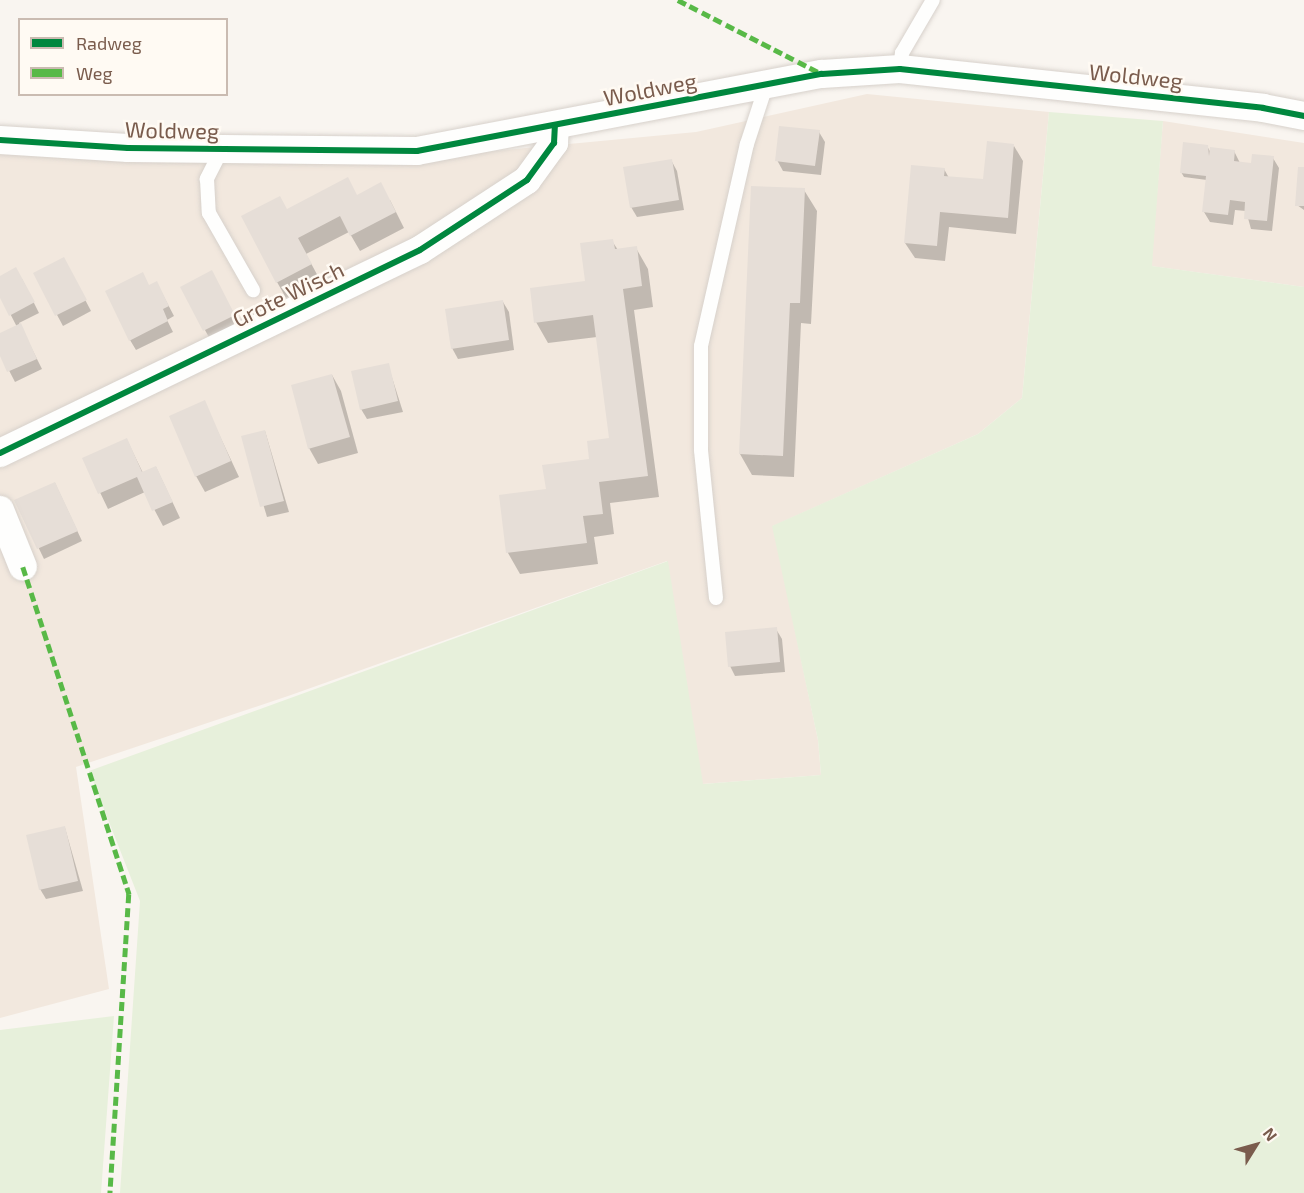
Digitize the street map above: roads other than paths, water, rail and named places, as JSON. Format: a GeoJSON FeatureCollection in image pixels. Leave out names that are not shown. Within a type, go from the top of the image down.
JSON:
{"type":"FeatureCollection","features":[{"type":"Feature","properties":{"kind":"street","name":"Woldweg"},"geometry":{"type":"LineString","coordinates":[[0,140],[222,149],[417,152],[822,74],[900,69],[1263,108],[1304,116]]}},
{"type":"Feature","properties":{"kind":"street","name":"Grote Wisch"},"geometry":{"type":"LineString","coordinates":[[0,453],[420,250],[527,180],[554,143],[555,126]]}},
{"type":"Feature","properties":{"kind":"street"},"geometry":{"type":"LineString","coordinates":[[0,510],[23,567]]}},
{"type":"Feature","properties":{"kind":"lane"},"geometry":{"type":"LineString","coordinates":[[900,69],[902,53],[933,0]]}},
{"type":"Feature","properties":{"kind":"lane"},"geometry":{"type":"LineString","coordinates":[[716,598],[701,450],[701,346],[747,144],[766,86]]}},
{"type":"Feature","properties":{"kind":"lane"},"geometry":{"type":"LineString","coordinates":[[222,149],[207,179],[209,213],[253,290]]}}]}
